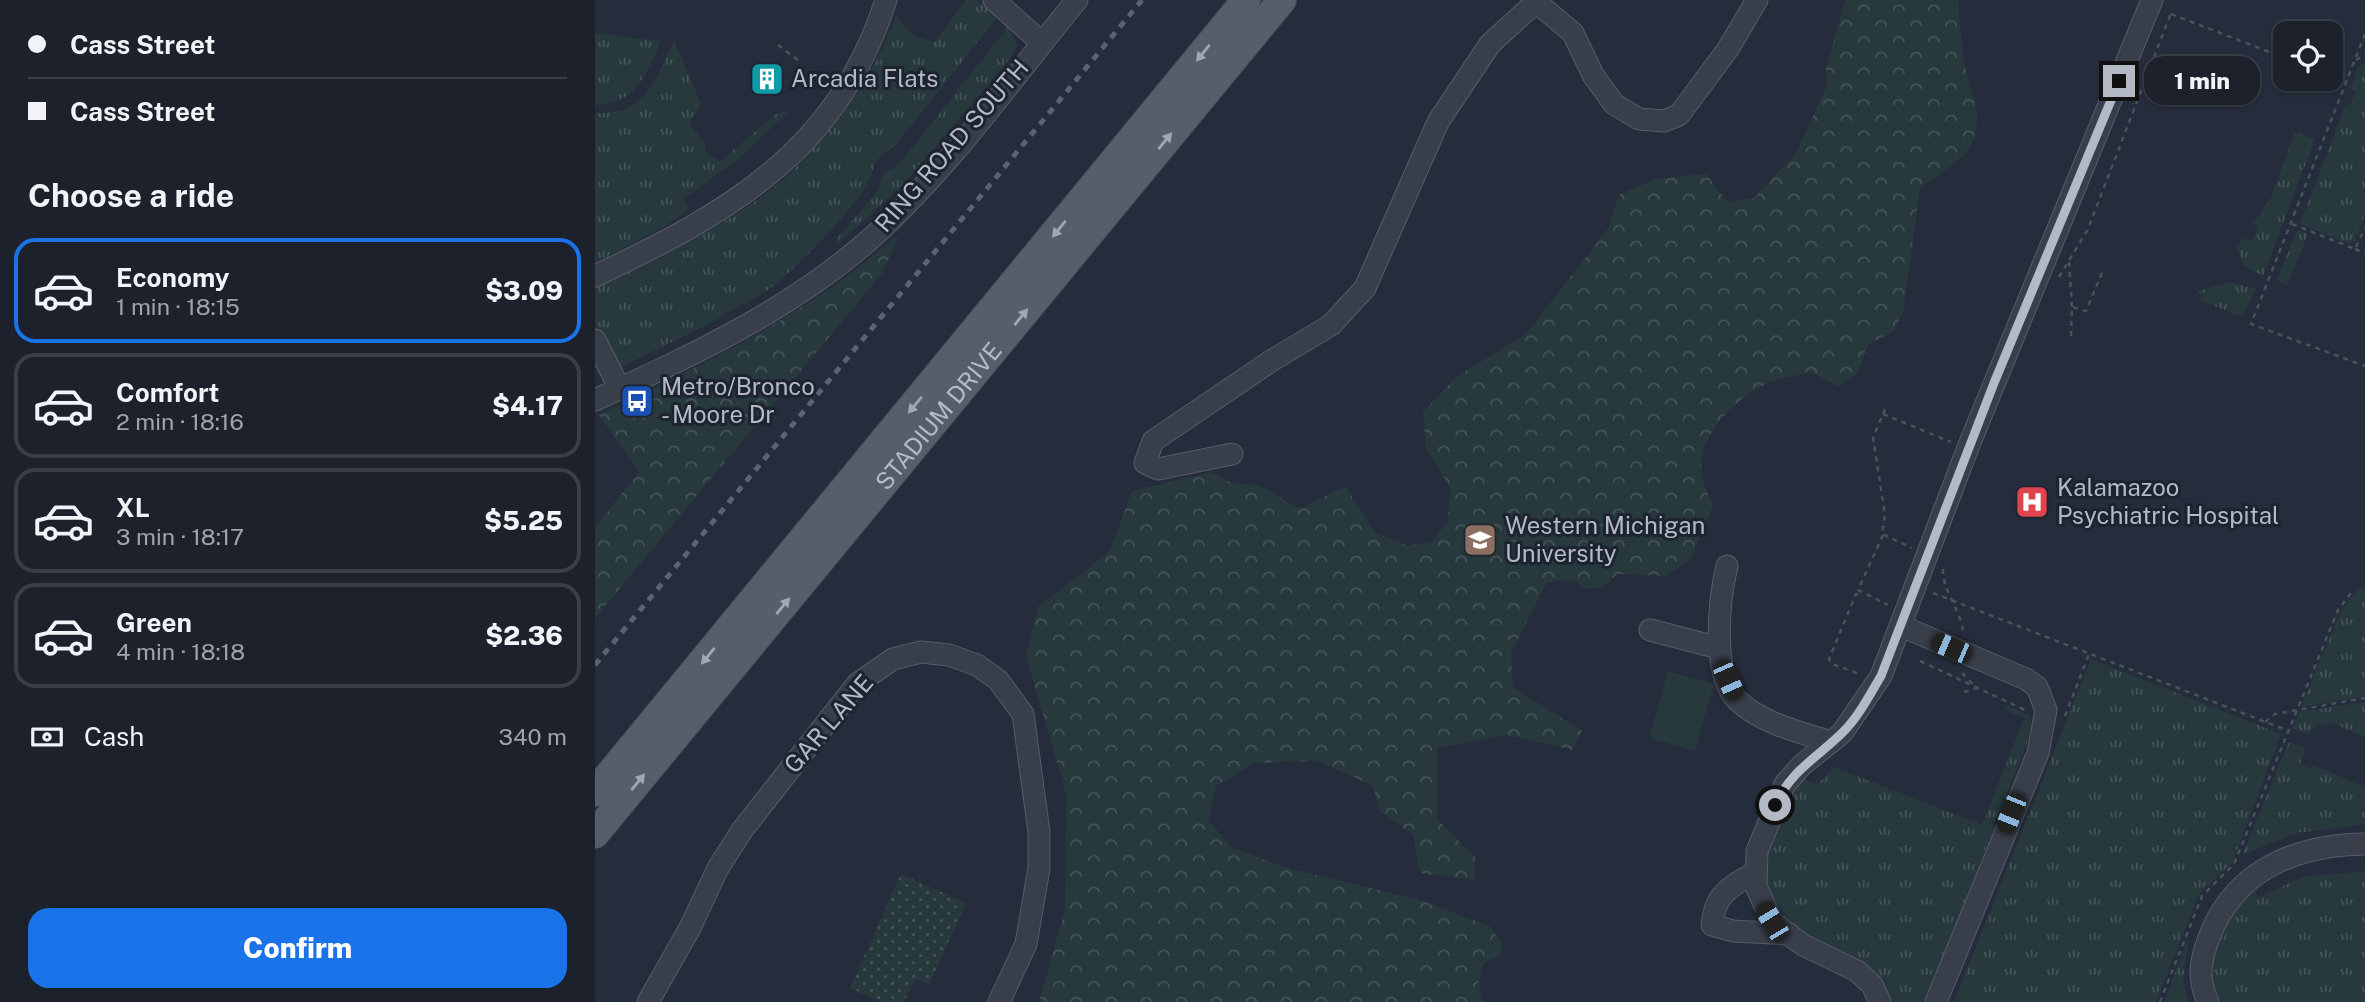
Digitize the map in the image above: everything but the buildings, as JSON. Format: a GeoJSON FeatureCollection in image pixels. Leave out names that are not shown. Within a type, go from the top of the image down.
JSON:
{"type":"FeatureCollection","features":[{"type":"Feature","properties":{"kind":"main road","name":"STADIUM DRIVE"},"geometry":{"type":"LineString","coordinates":[[595,792],[1246,0]]}},
{"type":"Feature","properties":{"kind":"main road","name":"STADIUM DRIVE"},"geometry":{"type":"LineString","coordinates":[[595,834],[1282,0]]}},
{"type":"Feature","properties":{"kind":"street"},"geometry":{"type":"LineString","coordinates":[[595,276],[681,235],[736,201],[794,153],[857,71],[885,0]]}},
{"type":"Feature","properties":{"kind":"street"},"geometry":{"type":"LineString","coordinates":[[993,0],[1042,43]]}},
{"type":"Feature","properties":{"kind":"street","name":"RING ROAD SOUTH"},"geometry":{"type":"LineString","coordinates":[[595,400],[715,345],[789,300],[848,257],[918,192],[1077,0]]}},
{"type":"Feature","properties":{"kind":"street"},"geometry":{"type":"LineString","coordinates":[[1232,454],[1158,469],[1145,463],[1153,441],[1271,361],[1331,325],[1365,288],[1438,122],[1490,44],[1537,1],[1573,33],[1593,75],[1614,104],[1639,119],[1664,121],[1679,115],[1728,49],[1758,0]]}},
{"type":"Feature","properties":{"kind":"street"},"geometry":{"type":"LineString","coordinates":[[1880,1002],[1865,977],[1803,945],[1772,922],[1756,886],[1757,851],[1785,784],[1857,715],[1881,676],[1916,587],[1936,558],[2002,363],[2151,3]]}},
{"type":"Feature","properties":{"kind":"street"},"geometry":{"type":"LineString","coordinates":[[595,340],[621,388]]}},
{"type":"Feature","properties":{"kind":"street"},"geometry":{"type":"LineString","coordinates":[[1727,566],[1721,589],[1719,648],[1737,700],[1768,721],[1831,742]]}},
{"type":"Feature","properties":{"kind":"street"},"geometry":{"type":"LineString","coordinates":[[1904,619],[1962,652],[2026,679],[2037,687],[2044,697],[2046,718],[2038,753],[1936,1002]]}},
{"type":"Feature","properties":{"kind":"street"},"geometry":{"type":"LineString","coordinates":[[1650,630],[1719,648]]}},
{"type":"Feature","properties":{"kind":"street","name":"GAR LANE"},"geometry":{"type":"LineString","coordinates":[[648,1002],[690,928],[718,868],[743,829],[857,684],[893,659],[921,652],[949,655],[977,665],[998,680],[1023,713],[1039,832],[1039,868],[1026,944],[999,1002]]}},
{"type":"Feature","properties":{"kind":"street"},"geometry":{"type":"LineString","coordinates":[[2209,1002],[2200,982],[2200,964],[2221,909],[2245,881],[2276,861],[2294,854],[2335,846],[2365,844]]}},
{"type":"Feature","properties":{"kind":"street"},"geometry":{"type":"LineString","coordinates":[[1756,872],[1729,889],[1714,905],[1712,925],[1734,931],[1789,934]]}},
{"type":"Feature","properties":{"kind":"path"},"geometry":{"type":"LineString","coordinates":[[2151,3],[2273,53]]}},
{"type":"Feature","properties":{"kind":"path"},"geometry":{"type":"LineString","coordinates":[[2058,279],[2088,229],[2171,13]]}},
{"type":"Feature","properties":{"kind":"path"},"geometry":{"type":"LineString","coordinates":[[2365,34],[2251,324],[2365,366]]}},
{"type":"Feature","properties":{"kind":"path"},"geometry":{"type":"LineString","coordinates":[[778,45],[798,60]]}},
{"type":"Feature","properties":{"kind":"path"},"geometry":{"type":"LineString","coordinates":[[2355,60],[2365,55]]}},
{"type":"Feature","properties":{"kind":"path"},"geometry":{"type":"LineString","coordinates":[[2343,80],[2348,82]]}},
{"type":"Feature","properties":{"kind":"path"},"geometry":{"type":"LineString","coordinates":[[2292,224],[2365,253]]}},
{"type":"Feature","properties":{"kind":"path"},"geometry":{"type":"LineString","coordinates":[[2355,249],[2365,228]]}},
{"type":"Feature","properties":{"kind":"path"},"geometry":{"type":"LineString","coordinates":[[2069,262],[2071,336]]}},
{"type":"Feature","properties":{"kind":"path"},"geometry":{"type":"LineString","coordinates":[[2072,306],[2087,311],[2104,268]]}},
{"type":"Feature","properties":{"kind":"path"},"geometry":{"type":"LineString","coordinates":[[1861,594],[1860,586],[1883,535],[1885,515],[1873,438],[1885,409]]}},
{"type":"Feature","properties":{"kind":"path"},"geometry":{"type":"LineString","coordinates":[[1883,414],[1956,444]]}},
{"type":"Feature","properties":{"kind":"path"},"geometry":{"type":"LineString","coordinates":[[1883,535],[1936,558],[1962,621],[1962,652]]}},
{"type":"Feature","properties":{"kind":"path"},"geometry":{"type":"LineString","coordinates":[[1916,587],[2289,731]]}},
{"type":"Feature","properties":{"kind":"path"},"geometry":{"type":"LineString","coordinates":[[2160,1002],[2202,895],[2234,864],[2338,610],[2351,593]]}},
{"type":"Feature","properties":{"kind":"path"},"geometry":{"type":"LineString","coordinates":[[1857,673],[1829,659],[1856,594],[1861,594],[1904,619]]}},
{"type":"Feature","properties":{"kind":"path"},"geometry":{"type":"LineString","coordinates":[[1920,661],[2046,718]]}},
{"type":"Feature","properties":{"kind":"path"},"geometry":{"type":"LineString","coordinates":[[2265,722],[2275,714],[2365,698]]}},
{"type":"Feature","properties":{"kind":"green space"},"geometry":{"type":"Polygon","coordinates":[[[966,0],[977,0],[997,18],[894,147],[877,161],[856,200],[816,246],[762,294],[715,321],[604,375],[595,358],[595,284],[695,237],[743,210],[765,194],[801,162],[850,101],[880,53],[896,14],[912,33],[922,39],[935,41],[966,0]]]}},
{"type":"Feature","properties":{"kind":"green space"},"geometry":{"type":"Polygon","coordinates":[[[1845,0],[1958,0],[1963,59],[1978,115],[1974,138],[1965,155],[1920,189],[1903,311],[1894,331],[1868,345],[1857,374],[1838,386],[1810,372],[1778,380],[1745,396],[1720,420],[1704,449],[1701,464],[1704,483],[1713,505],[1691,559],[1666,576],[1618,574],[1603,587],[1586,589],[1574,580],[1547,582],[1511,653],[1513,687],[1582,731],[1573,750],[1507,735],[1437,748],[1437,819],[1475,857],[1475,880],[1420,873],[1413,835],[1379,811],[1373,786],[1318,761],[1255,763],[1216,786],[1209,820],[1231,847],[1284,867],[1420,900],[1489,926],[1503,944],[1500,956],[1484,963],[1479,981],[1483,1002],[1039,1002],[1065,910],[1066,793],[1026,656],[1038,607],[1110,551],[1132,491],[1211,472],[1232,483],[1259,485],[1300,509],[1345,486],[1376,533],[1408,546],[1432,541],[1448,521],[1450,488],[1426,448],[1423,412],[1457,376],[1525,335],[1608,229],[1619,195],[1656,179],[1706,174],[1727,202],[1754,198],[1796,153],[1827,86],[1826,68],[1845,0]]]}},
{"type":"Feature","properties":{"kind":"green space"},"geometry":{"type":"Polygon","coordinates":[[[1008,27],[1017,44],[1012,56],[902,186],[836,246],[838,237],[878,191],[883,173],[897,166],[1008,27]]]}},
{"type":"Feature","properties":{"kind":"green space"},"geometry":{"type":"Polygon","coordinates":[[[595,33],[661,41],[638,85],[621,100],[609,104],[595,105],[595,33]]]}},
{"type":"Feature","properties":{"kind":"green space"},"geometry":{"type":"Polygon","coordinates":[[[674,40],[701,104],[689,124],[705,142],[706,153],[720,162],[776,114],[789,111],[736,161],[683,199],[689,209],[665,226],[595,263],[595,113],[612,112],[637,102],[655,81],[674,40]]]}},
{"type":"Feature","properties":{"kind":"green space"},"geometry":{"type":"Polygon","coordinates":[[[2365,63],[2365,215],[2355,240],[2349,244],[2300,224],[2345,106],[2349,107],[2356,92],[2351,89],[2358,67],[2365,63]]]}},
{"type":"Feature","properties":{"kind":"green space"},"geometry":{"type":"Polygon","coordinates":[[[2295,132],[2315,139],[2263,276],[2243,265],[2237,249],[2242,239],[2253,240],[2258,226],[2253,224],[2271,198],[2295,132]]]}},
{"type":"Feature","properties":{"kind":"green space"},"geometry":{"type":"Polygon","coordinates":[[[2297,230],[2308,234],[2287,285],[2277,280],[2297,230]]]}},
{"type":"Feature","properties":{"kind":"green space"},"geometry":{"type":"Polygon","coordinates":[[[896,236],[898,239],[881,275],[595,618],[595,527],[639,472],[599,415],[754,336],[826,291],[896,236]]]}},
{"type":"Feature","properties":{"kind":"green space"},"geometry":{"type":"Polygon","coordinates":[[[2229,282],[2256,289],[2242,317],[2202,301],[2199,291],[2229,282]]]}},
{"type":"Feature","properties":{"kind":"green space"},"geometry":{"type":"Polygon","coordinates":[[[2358,588],[2365,588],[2365,696],[2301,707],[2341,611],[2358,588]]]}},
{"type":"Feature","properties":{"kind":"green space"},"geometry":{"type":"Polygon","coordinates":[[[2091,659],[2281,734],[2236,853],[2232,863],[2199,894],[2156,1002],[1954,1002],[2091,659]]]}},
{"type":"Feature","properties":{"kind":"green space"},"geometry":{"type":"Polygon","coordinates":[[[1668,671],[1714,684],[1695,751],[1649,738],[1668,671]]]}},
{"type":"Feature","properties":{"kind":"green space"},"geometry":{"type":"Polygon","coordinates":[[[2365,702],[2365,737],[2332,723],[2329,727],[2318,723],[2309,734],[2292,729],[2299,712],[2365,702]]]}},
{"type":"Feature","properties":{"kind":"green space"},"geometry":{"type":"Polygon","coordinates":[[[2009,706],[2030,716],[2032,730],[1926,1002],[1884,1002],[1778,915],[1768,897],[1763,880],[1763,862],[1773,827],[1801,777],[1816,786],[1834,767],[1982,825],[2024,718],[2003,709],[2009,706]]]}},
{"type":"Feature","properties":{"kind":"green space"},"geometry":{"type":"Polygon","coordinates":[[[2289,742],[2305,748],[2300,764],[2311,769],[2313,765],[2365,787],[2365,825],[2296,833],[2242,855],[2289,742]]]}},
{"type":"Feature","properties":{"kind":"green space"},"geometry":{"type":"Polygon","coordinates":[[[2365,871],[2365,1002],[2213,1002],[2208,947],[2252,883],[2258,898],[2302,877],[2365,871]]]}},
{"type":"Feature","properties":{"kind":"green space"},"geometry":{"type":"Polygon","coordinates":[[[901,874],[966,903],[929,985],[915,979],[904,1002],[881,1002],[850,988],[901,874]]]}},
{"type":"Feature","properties":{"kind":"green space"},"geometry":{"type":"Polygon","coordinates":[[[2189,935],[2183,983],[2189,1002],[2164,1002],[2189,935]]]}},
{"type":"Feature","properties":{"kind":"railway"},"geometry":{"type":"LineString","coordinates":[[595,665],[1142,0]]}},
{"type":"Feature","properties":{"kind":"place","name":"Arcadia Flats"},"geometry":{"type":"Point","coordinates":[767,79]}},
{"type":"Feature","properties":{"kind":"place","name":"Metro/Bronco - Moore Dr"},"geometry":{"type":"Point","coordinates":[637,401]}},
{"type":"Feature","properties":{"kind":"place","name":"Kalamazoo Psychiatric Hospital"},"geometry":{"type":"Point","coordinates":[2032,502]}},
{"type":"Feature","properties":{"kind":"place","name":"Western Michigan University"},"geometry":{"type":"Point","coordinates":[1480,540]}},
{"type":"Feature","properties":{"kind":"route"},"geometry":{"type":"LineString","coordinates":[[1775,805],[1785,784],[1802,765],[1842,733],[1857,715],[1881,676],[1994,383],[2119,81]]}}]}
